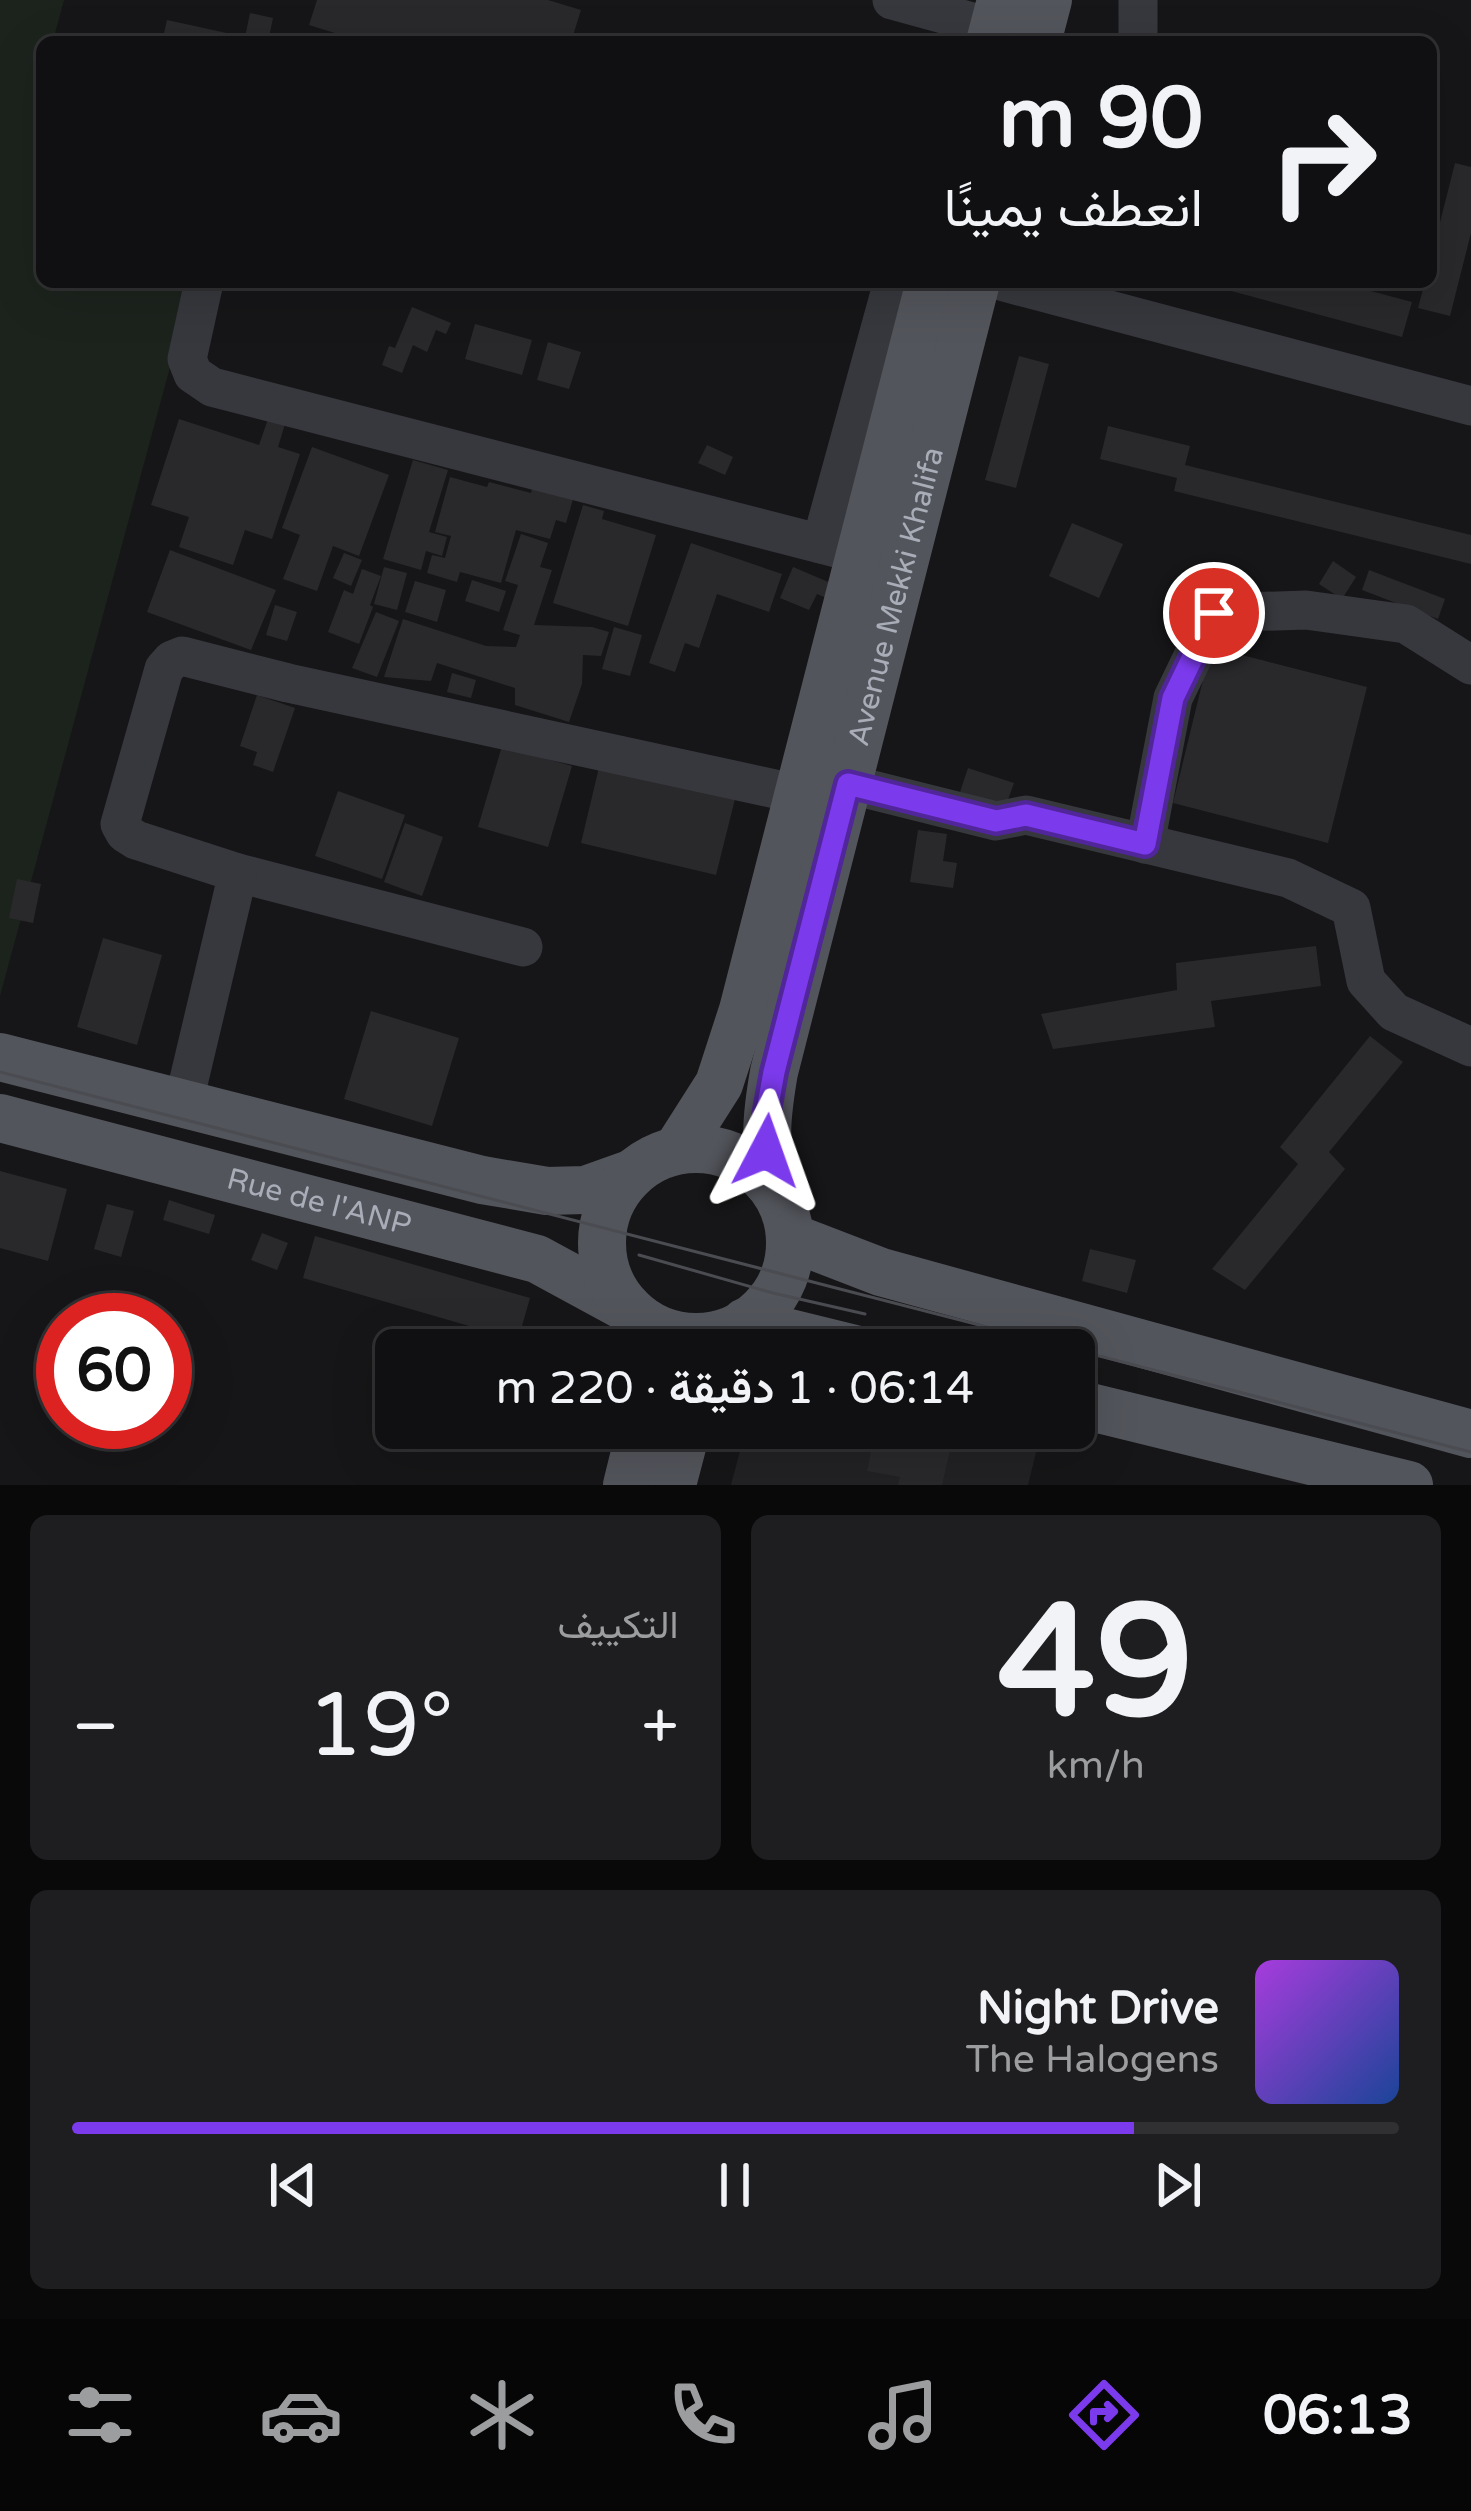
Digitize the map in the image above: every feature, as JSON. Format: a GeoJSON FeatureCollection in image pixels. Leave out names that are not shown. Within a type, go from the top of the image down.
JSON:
{"type":"FeatureCollection","features":[{"type":"Feature","properties":{"kind":"main road"},"geometry":{"type":"LineString","coordinates":[[1005,28],[1048,0]]}},
{"type":"Feature","properties":{"kind":"main road","name":"Avenue Mekki Khalifa"},"geometry":{"type":"LineString","coordinates":[[677,1150],[719,1084],[743,1010],[798,794],[840,549],[928,288]]}},
{"type":"Feature","properties":{"kind":"main road","name":"Avenue Mekki Khalifa"},"geometry":{"type":"LineString","coordinates":[[774,1189],[766,1133],[774,1072],[974,288]]}},
{"type":"Feature","properties":{"kind":"main road","name":"Rue de l'ANP"},"geometry":{"type":"LineString","coordinates":[[0,1057],[482,1180],[547,1191],[585,1190],[631,1174]]}},
{"type":"Feature","properties":{"kind":"main road","name":"Rue de l'ANP"},"geometry":{"type":"LineString","coordinates":[[0,1118],[537,1259],[640,1326]]}},
{"type":"Feature","properties":{"kind":"main road"},"geometry":{"type":"LineString","coordinates":[[640,1326],[606,1273],[602,1244],[606,1213],[631,1174],[652,1159],[677,1150],[704,1148],[732,1155],[757,1170],[774,1189],[790,1237],[786,1276],[739,1329]]}},
{"type":"Feature","properties":{"kind":"main road"},"geometry":{"type":"LineString","coordinates":[[790,1237],[881,1273],[1471,1434]]}},
{"type":"Feature","properties":{"kind":"main road"},"geometry":{"type":"LineString","coordinates":[[1095,1408],[1409,1485]]}},
{"type":"Feature","properties":{"kind":"main road"},"geometry":{"type":"LineString","coordinates":[[627,1485],[636,1449]]}},
{"type":"Feature","properties":{"kind":"main road"},"geometry":{"type":"LineString","coordinates":[[672,1485],[681,1449]]}},
{"type":"Feature","properties":{"kind":"street"},"geometry":{"type":"LineString","coordinates":[[892,0],[1005,28]]}},
{"type":"Feature","properties":{"kind":"street"},"geometry":{"type":"LineString","coordinates":[[1138,0],[1138,36]]}},
{"type":"Feature","properties":{"kind":"street"},"geometry":{"type":"LineString","coordinates":[[203,288],[187,359],[193,374],[212,387],[840,549],[892,288]]}},
{"type":"Feature","properties":{"kind":"street"},"geometry":{"type":"LineString","coordinates":[[1048,288],[1084,293],[1471,406]]}},
{"type":"Feature","properties":{"kind":"street"},"geometry":{"type":"LineString","coordinates":[[1145,844],[1173,698],[1214,613],[1306,610],[1406,624],[1471,664]]}},
{"type":"Feature","properties":{"kind":"street"},"geometry":{"type":"LineString","coordinates":[[523,947],[238,873],[125,833],[120,824],[164,669],[182,656],[798,794]]}},
{"type":"Feature","properties":{"kind":"street"},"geometry":{"type":"LineString","coordinates":[[848,784],[996,821],[1026,815],[1288,878],[1351,908],[1366,981],[1394,1012],[1471,1047]]}},
{"type":"Feature","properties":{"kind":"street"},"geometry":{"type":"LineString","coordinates":[[183,1105],[238,873]]}},
{"type":"Feature","properties":{"kind":"shaded area"},"geometry":{"type":"Polygon","coordinates":[[[0,0],[64,0],[54,36],[36,36],[36,288],[191,288],[0,996],[0,0]]]}},
{"type":"Feature","properties":{"kind":"shaded area"},"geometry":{"type":"Polygon","coordinates":[[[740,1449],[1037,1449],[1028,1485],[731,1485],[740,1449]]]}},
{"type":"Feature","properties":{"kind":"building"},"geometry":{"type":"Polygon","coordinates":[[[317,0],[548,0],[581,10],[573,36],[345,36],[309,25],[317,0]]]}},
{"type":"Feature","properties":{"kind":"building"},"geometry":{"type":"Polygon","coordinates":[[[250,13],[273,18],[269,36],[245,36],[250,13]]]}},
{"type":"Feature","properties":{"kind":"building"},"geometry":{"type":"Polygon","coordinates":[[[167,20],[240,36],[163,36],[167,20]]]}},
{"type":"Feature","properties":{"kind":"building"},"geometry":{"type":"Polygon","coordinates":[[[1455,163],[1471,167],[1471,233],[1450,316],[1418,308],[1423,288],[1437,288],[1437,234],[1455,163]]]}},
{"type":"Feature","properties":{"kind":"building"},"geometry":{"type":"Polygon","coordinates":[[[1220,288],[1360,288],[1412,302],[1402,337],[1220,288]]]}},
{"type":"Feature","properties":{"kind":"building"},"geometry":{"type":"Polygon","coordinates":[[[412,307],[451,323],[446,334],[436,330],[427,352],[413,345],[402,373],[382,365],[389,346],[395,348],[412,307]]]}},
{"type":"Feature","properties":{"kind":"building"},"geometry":{"type":"Polygon","coordinates":[[[475,324],[532,340],[522,375],[465,359],[475,324]]]}},
{"type":"Feature","properties":{"kind":"building"},"geometry":{"type":"Polygon","coordinates":[[[548,342],[581,352],[569,389],[537,380],[548,342]]]}},
{"type":"Feature","properties":{"kind":"building"},"geometry":{"type":"Polygon","coordinates":[[[1019,356],[1049,364],[1016,488],[985,480],[1019,356]]]}},
{"type":"Feature","properties":{"kind":"building"},"geometry":{"type":"Polygon","coordinates":[[[179,419],[259,445],[268,419],[285,424],[278,447],[300,454],[272,539],[245,530],[233,565],[179,547],[189,517],[151,505],[179,419]]]}},
{"type":"Feature","properties":{"kind":"building"},"geometry":{"type":"Polygon","coordinates":[[[1108,426],[1190,446],[1185,465],[1471,535],[1471,564],[1174,491],[1177,478],[1100,459],[1108,426]]]}},
{"type":"Feature","properties":{"kind":"building"},"geometry":{"type":"Polygon","coordinates":[[[707,445],[733,457],[725,475],[698,463],[707,445]]]}},
{"type":"Feature","properties":{"kind":"building"},"geometry":{"type":"Polygon","coordinates":[[[312,447],[389,475],[359,556],[333,546],[317,591],[283,579],[300,535],[282,528],[312,447]]]}},
{"type":"Feature","properties":{"kind":"building"},"geometry":{"type":"Polygon","coordinates":[[[413,460],[448,470],[429,532],[447,537],[442,556],[426,551],[421,570],[383,559],[413,460]]]}},
{"type":"Feature","properties":{"kind":"building"},"geometry":{"type":"Polygon","coordinates":[[[450,477],[531,493],[533,485],[574,496],[566,523],[556,520],[550,539],[516,530],[501,583],[460,572],[457,582],[427,573],[432,555],[445,558],[451,536],[435,532],[450,477]]]}},
{"type":"Feature","properties":{"kind":"building"},"geometry":{"type":"Polygon","coordinates":[[[583,505],[604,511],[602,519],[656,535],[628,626],[553,603],[583,505]]]}},
{"type":"Feature","properties":{"kind":"building"},"geometry":{"type":"Polygon","coordinates":[[[1072,523],[1123,544],[1099,598],[1049,576],[1072,523]]]}},
{"type":"Feature","properties":{"kind":"building"},"geometry":{"type":"Polygon","coordinates":[[[521,534],[548,543],[540,567],[552,570],[534,625],[609,632],[601,656],[583,655],[582,684],[569,722],[515,705],[515,688],[437,663],[431,681],[384,677],[403,619],[486,646],[516,647],[520,635],[503,630],[518,585],[505,581],[521,534]]]}},
{"type":"Feature","properties":{"kind":"building"},"geometry":{"type":"Polygon","coordinates":[[[691,543],[782,574],[769,612],[717,594],[699,648],[685,643],[675,672],[649,663],[691,543]]]}},
{"type":"Feature","properties":{"kind":"building"},"geometry":{"type":"Polygon","coordinates":[[[170,550],[276,590],[251,650],[147,612],[170,550]]]}},
{"type":"Feature","properties":{"kind":"building"},"geometry":{"type":"Polygon","coordinates":[[[344,553],[362,560],[351,586],[333,578],[344,553]]]}},
{"type":"Feature","properties":{"kind":"building"},"geometry":{"type":"Polygon","coordinates":[[[1333,561],[1356,577],[1342,599],[1319,584],[1333,561]]]}},
{"type":"Feature","properties":{"kind":"building"},"geometry":{"type":"Polygon","coordinates":[[[384,567],[407,573],[397,610],[374,604],[384,567]]]}},
{"type":"Feature","properties":{"kind":"building"},"geometry":{"type":"Polygon","coordinates":[[[793,567],[845,589],[838,603],[817,594],[809,610],[780,598],[793,567]]]}},
{"type":"Feature","properties":{"kind":"building"},"geometry":{"type":"Polygon","coordinates":[[[362,569],[381,576],[359,644],[328,632],[344,590],[353,594],[362,569]]]}},
{"type":"Feature","properties":{"kind":"building"},"geometry":{"type":"Polygon","coordinates":[[[1369,570],[1445,599],[1438,619],[1362,590],[1369,570]]]}},
{"type":"Feature","properties":{"kind":"building"},"geometry":{"type":"Polygon","coordinates":[[[472,580],[506,591],[499,612],[465,601],[472,580]]]}},
{"type":"Feature","properties":{"kind":"building"},"geometry":{"type":"Polygon","coordinates":[[[415,581],[446,590],[437,622],[405,612],[415,581]]]}},
{"type":"Feature","properties":{"kind":"building"},"geometry":{"type":"Polygon","coordinates":[[[275,605],[297,612],[287,641],[266,635],[275,605]]]}},
{"type":"Feature","properties":{"kind":"building"},"geometry":{"type":"Polygon","coordinates":[[[376,612],[399,621],[377,677],[352,668],[376,612]]]}},
{"type":"Feature","properties":{"kind":"building"},"geometry":{"type":"Polygon","coordinates":[[[614,627],[642,635],[630,676],[602,669],[614,627]]]}},
{"type":"Feature","properties":{"kind":"building"},"geometry":{"type":"Polygon","coordinates":[[[1211,647],[1367,687],[1328,843],[1173,803],[1211,647]]]}},
{"type":"Feature","properties":{"kind":"building"},"geometry":{"type":"Polygon","coordinates":[[[452,673],[476,680],[471,698],[447,692],[452,673]]]}},
{"type":"Feature","properties":{"kind":"building"},"geometry":{"type":"Polygon","coordinates":[[[257,695],[295,708],[273,772],[253,765],[257,752],[240,746],[257,695]]]}},
{"type":"Feature","properties":{"kind":"building"},"geometry":{"type":"Polygon","coordinates":[[[502,746],[572,766],[548,847],[478,827],[502,746]]]}},
{"type":"Feature","properties":{"kind":"building"},"geometry":{"type":"Polygon","coordinates":[[[601,759],[737,791],[716,875],[581,843],[601,759]]]}},
{"type":"Feature","properties":{"kind":"building"},"geometry":{"type":"Polygon","coordinates":[[[968,768],[1014,783],[1005,808],[960,792],[968,768]]]}},
{"type":"Feature","properties":{"kind":"building"},"geometry":{"type":"Polygon","coordinates":[[[338,791],[405,815],[382,879],[315,856],[338,791]]]}},
{"type":"Feature","properties":{"kind":"building"},"geometry":{"type":"Polygon","coordinates":[[[405,823],[443,837],[422,896],[384,882],[405,823]]]}},
{"type":"Feature","properties":{"kind":"building"},"geometry":{"type":"Polygon","coordinates":[[[918,830],[947,834],[943,861],[957,863],[953,888],[910,882],[918,830]]]}},
{"type":"Feature","properties":{"kind":"building"},"geometry":{"type":"Polygon","coordinates":[[[17,879],[41,884],[33,923],[9,918],[17,879]]]}},
{"type":"Feature","properties":{"kind":"building"},"geometry":{"type":"Polygon","coordinates":[[[103,938],[162,955],[137,1045],[77,1027],[103,938]]]}},
{"type":"Feature","properties":{"kind":"building"},"geometry":{"type":"Polygon","coordinates":[[[1316,946],[1321,986],[1211,1001],[1215,1027],[1053,1049],[1041,1014],[1177,990],[1176,963],[1316,946]]]}},
{"type":"Feature","properties":{"kind":"building"},"geometry":{"type":"Polygon","coordinates":[[[371,1011],[459,1038],[432,1126],[344,1099],[371,1011]]]}},
{"type":"Feature","properties":{"kind":"building"},"geometry":{"type":"Polygon","coordinates":[[[1370,1036],[1403,1062],[1329,1152],[1345,1169],[1245,1290],[1212,1269],[1298,1164],[1280,1147],[1370,1036]]]}},
{"type":"Feature","properties":{"kind":"building"},"geometry":{"type":"Polygon","coordinates":[[[0,1171],[67,1189],[48,1261],[0,1248],[0,1171]]]}},
{"type":"Feature","properties":{"kind":"building"},"geometry":{"type":"Polygon","coordinates":[[[169,1200],[215,1215],[209,1234],[163,1220],[169,1200]]]}},
{"type":"Feature","properties":{"kind":"building"},"geometry":{"type":"Polygon","coordinates":[[[107,1204],[134,1211],[121,1257],[94,1249],[107,1204]]]}},
{"type":"Feature","properties":{"kind":"building"},"geometry":{"type":"Polygon","coordinates":[[[262,1233],[288,1243],[277,1270],[251,1260],[262,1233]]]}},
{"type":"Feature","properties":{"kind":"building"},"geometry":{"type":"Polygon","coordinates":[[[315,1236],[530,1298],[521,1329],[480,1329],[303,1278],[315,1236]]]}},
{"type":"Feature","properties":{"kind":"building"},"geometry":{"type":"Polygon","coordinates":[[[1090,1249],[1136,1260],[1127,1293],[1082,1281],[1090,1249]]]}},
{"type":"Feature","properties":{"kind":"building"},"geometry":{"type":"Polygon","coordinates":[[[872,1449],[950,1449],[942,1485],[898,1485],[900,1477],[867,1471],[872,1449]]]}},
{"type":"Feature","properties":{"kind":"tram line"},"geometry":{"type":"LineString","coordinates":[[0,1072],[1471,1452]]}},
{"type":"Feature","properties":{"kind":"tram line"},"geometry":{"type":"LineString","coordinates":[[639,1255],[865,1314]]}},
{"type":"Feature","properties":{"kind":"route"},"geometry":{"type":"LineString","coordinates":[[766,1151],[774,1072],[848,784],[996,821],[1026,815],[1145,844],[1173,698],[1214,613]]}}]}
